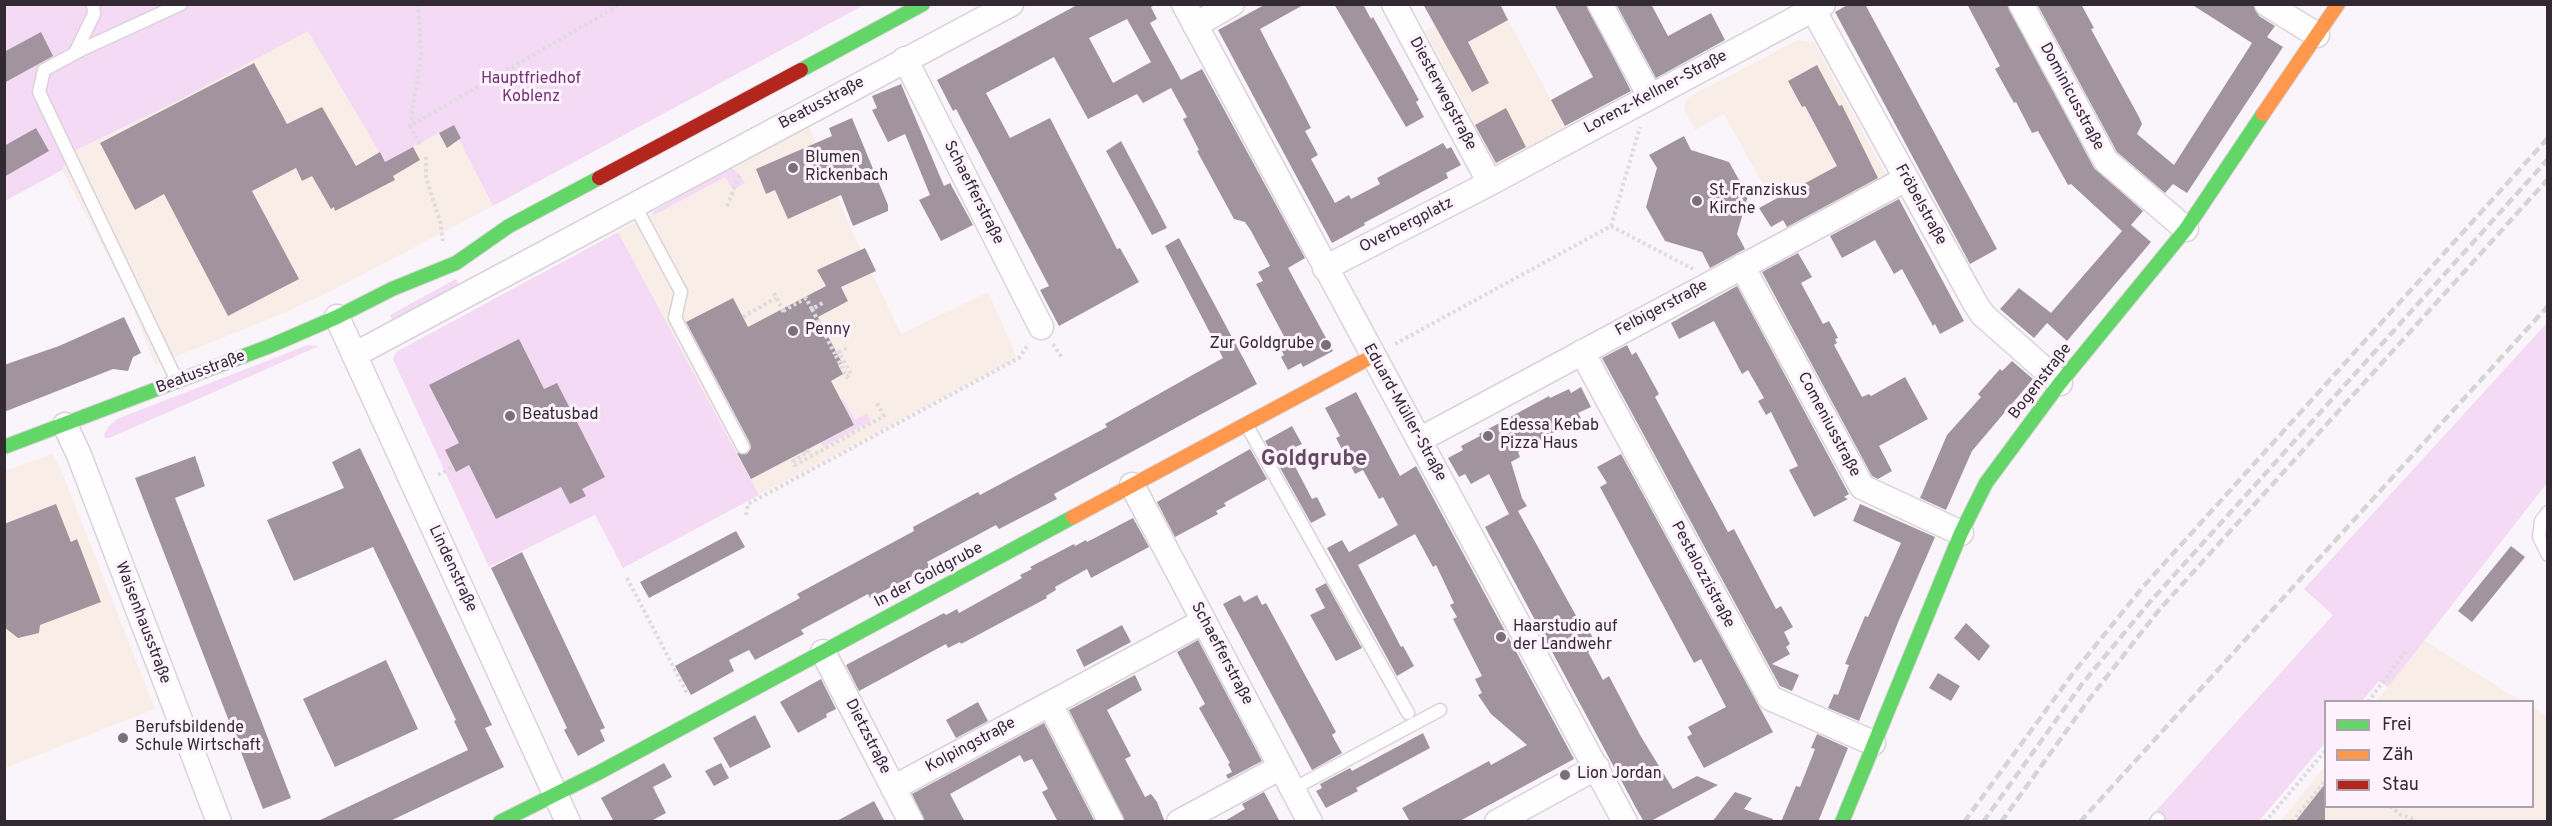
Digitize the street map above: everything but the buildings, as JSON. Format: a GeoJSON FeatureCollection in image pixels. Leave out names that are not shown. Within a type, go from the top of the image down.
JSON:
{"type":"FeatureCollection","features":[{"type":"Feature","properties":{"kind":"street","name":"Beatusstraße"},"geometry":{"type":"LineString","coordinates":[[4,447],[177,382],[337,317],[392,289],[456,263],[508,226],[923,4]]}},
{"type":"Feature","properties":{"kind":"street","name":"Beatusstraße"},"geometry":{"type":"LineString","coordinates":[[354,355],[1011,4]]}},
{"type":"Feature","properties":{"kind":"street"},"geometry":{"type":"LineString","coordinates":[[1189,15],[1232,4]]}},
{"type":"Feature","properties":{"kind":"street","name":"Diesterwegstraße"},"geometry":{"type":"LineString","coordinates":[[1394,4],[1490,183]]}},
{"type":"Feature","properties":{"kind":"street"},"geometry":{"type":"LineString","coordinates":[[1600,4],[1650,96]]}},
{"type":"Feature","properties":{"kind":"street","name":"Dominicusstraße"},"geometry":{"type":"LineString","coordinates":[[2021,4],[2106,161],[2186,229]]}},
{"type":"Feature","properties":{"kind":"street"},"geometry":{"type":"LineString","coordinates":[[2267,4],[2317,35]]}},
{"type":"Feature","properties":{"kind":"street","name":"Bogenstraße"},"geometry":{"type":"LineString","coordinates":[[1842,822],[1961,533],[1990,477],[2060,383],[2186,229],[2338,4]]}},
{"type":"Feature","properties":{"kind":"street","name":"Lorenz-Kellner-Straße"},"geometry":{"type":"LineString","coordinates":[[1490,183],[1815,6]]}},
{"type":"Feature","properties":{"kind":"street","name":"Fröbelstraße"},"geometry":{"type":"LineString","coordinates":[[1815,6],[1906,179],[1983,315],[2060,383]]}},
{"type":"Feature","properties":{"kind":"street","name":"Eduard-Müller-Straße"},"geometry":{"type":"LineString","coordinates":[[1189,15],[1625,822]]}},
{"type":"Feature","properties":{"kind":"street","name":"Schaefferstraße"},"geometry":{"type":"LineString","coordinates":[[905,59],[1041,327]]}},
{"type":"Feature","properties":{"kind":"street"},"geometry":{"type":"LineString","coordinates":[[613,169],[634,204]]}},
{"type":"Feature","properties":{"kind":"street","name":"Felbigerstraße"},"geometry":{"type":"LineString","coordinates":[[1419,440],[1906,179]]}},
{"type":"Feature","properties":{"kind":"street","name":"Overbergplatz"},"geometry":{"type":"LineString","coordinates":[[1325,268],[1490,183]]}},
{"type":"Feature","properties":{"kind":"street","name":"Beatusstraße"},"geometry":{"type":"LineString","coordinates":[[392,289],[446,246],[508,226]]}},
{"type":"Feature","properties":{"kind":"street","name":"Comeniusstraße"},"geometry":{"type":"LineString","coordinates":[[1742,266],[1862,487],[1961,533]]}},
{"type":"Feature","properties":{"kind":"street","name":"Lindenstraße"},"geometry":{"type":"LineString","coordinates":[[337,317],[568,822]]}},
{"type":"Feature","properties":{"kind":"street","name":"Pestalozzistraße"},"geometry":{"type":"LineString","coordinates":[[1582,352],[1770,698],[1873,743]]}},
{"type":"Feature","properties":{"kind":"street","name":"In der Goldgrube"},"geometry":{"type":"LineString","coordinates":[[500,822],[823,652],[1373,356]]}},
{"type":"Feature","properties":{"kind":"street","name":"Waisenhausstraße"},"geometry":{"type":"LineString","coordinates":[[65,425],[219,822]]}},
{"type":"Feature","properties":{"kind":"street","name":"Schaefferstraße"},"geometry":{"type":"LineString","coordinates":[[1132,485],[1310,822]]}},
{"type":"Feature","properties":{"kind":"street","name":"Kolpingstraße"},"geometry":{"type":"LineString","coordinates":[[893,788],[1204,621]]}},
{"type":"Feature","properties":{"kind":"street","name":"Dietzstraße"},"geometry":{"type":"LineString","coordinates":[[823,652],[911,822]]}},
{"type":"Feature","properties":{"kind":"street"},"geometry":{"type":"LineString","coordinates":[[1050,704],[1111,822]]}},
{"type":"Feature","properties":{"kind":"street"},"geometry":{"type":"LineString","coordinates":[[1179,822],[1281,767]]}},
{"type":"Feature","properties":{"kind":"street"},"geometry":{"type":"LineString","coordinates":[[1497,822],[1597,767]]}},
{"type":"Feature","properties":{"kind":"lane"},"geometry":{"type":"LineString","coordinates":[[75,53],[94,14],[93,4]]}},
{"type":"Feature","properties":{"kind":"lane"},"geometry":{"type":"LineString","coordinates":[[177,382],[39,92],[44,70],[75,53],[181,4]]}},
{"type":"Feature","properties":{"kind":"lane"},"geometry":{"type":"LineString","coordinates":[[634,204],[681,292],[675,318],[743,447]]}},
{"type":"Feature","properties":{"kind":"lane"},"geometry":{"type":"LineString","coordinates":[[1245,424],[1408,713]]}},
{"type":"Feature","properties":{"kind":"lane"},"geometry":{"type":"LineString","coordinates":[[2547,512],[2539,529],[2541,545],[2547,555]]}},
{"type":"Feature","properties":{"kind":"lane"},"geometry":{"type":"LineString","coordinates":[[1293,789],[1440,710]]}},
{"type":"Feature","properties":{"kind":"path"},"geometry":{"type":"LineString","coordinates":[[418,4],[421,54],[410,126],[420,144]]}},
{"type":"Feature","properties":{"kind":"path"},"geometry":{"type":"LineString","coordinates":[[410,126],[621,4]]}},
{"type":"Feature","properties":{"kind":"path"},"geometry":{"type":"LineString","coordinates":[[1373,356],[1611,226],[1650,96]]}},
{"type":"Feature","properties":{"kind":"path"},"geometry":{"type":"LineString","coordinates":[[426,157],[426,178],[446,246]]}},
{"type":"Feature","properties":{"kind":"path"},"geometry":{"type":"LineString","coordinates":[[727,206],[740,173]]}},
{"type":"Feature","properties":{"kind":"path"},"geometry":{"type":"LineString","coordinates":[[1611,226],[1715,281]]}},
{"type":"Feature","properties":{"kind":"path"},"geometry":{"type":"LineString","coordinates":[[774,293],[783,312],[806,298],[851,374],[847,376],[837,360],[837,353]]}},
{"type":"Feature","properties":{"kind":"path"},"geometry":{"type":"LineString","coordinates":[[743,317],[776,298]]}},
{"type":"Feature","properties":{"kind":"path"},"geometry":{"type":"LineString","coordinates":[[811,308],[824,302]]}},
{"type":"Feature","properties":{"kind":"path"},"geometry":{"type":"LineString","coordinates":[[746,515],[748,504],[1019,358],[1041,327]]}},
{"type":"Feature","properties":{"kind":"path"},"geometry":{"type":"LineString","coordinates":[[837,353],[849,347]]}},
{"type":"Feature","properties":{"kind":"path"},"geometry":{"type":"LineString","coordinates":[[806,450],[808,452],[793,460],[795,465],[884,416],[876,401]]}},
{"type":"Feature","properties":{"kind":"path"},"geometry":{"type":"LineString","coordinates":[[438,474],[453,467]]}},
{"type":"Feature","properties":{"kind":"path"},"geometry":{"type":"LineString","coordinates":[[627,578],[691,701]]}},
{"type":"Feature","properties":{"kind":"path"},"geometry":{"type":"LineString","coordinates":[[2369,700],[2406,651]]}},
{"type":"Feature","properties":{"kind":"path"},"geometry":{"type":"LineString","coordinates":[[2265,822],[2324,751]]}},
{"type":"Feature","properties":{"kind":"path"},"geometry":{"type":"LineString","coordinates":[[2293,821],[2324,781]]}},
{"type":"Feature","properties":{"kind":"path"},"geometry":{"type":"LineString","coordinates":[[2391,808],[2401,815],[2416,820]]}},
{"type":"Feature","properties":{"kind":"shaded area"},"geometry":{"type":"Polygon","coordinates":[[[1475,5],[1500,5],[1566,128],[1496,165],[1425,31],[1475,5]]]}},
{"type":"Feature","properties":{"kind":"shaded area"},"geometry":{"type":"Polygon","coordinates":[[[309,30],[385,162],[454,125],[461,138],[459,140],[493,206],[329,292],[277,316],[155,365],[127,293],[62,170],[72,152],[178,101],[309,30]]]}},
{"type":"Feature","properties":{"kind":"shaded area"},"geometry":{"type":"Polygon","coordinates":[[[1798,40],[1814,42],[1887,176],[1788,229],[1783,221],[1771,227],[1767,220],[1779,213],[1724,114],[1695,130],[1684,110],[1687,98],[1798,40]]]}},
{"type":"Feature","properties":{"kind":"shaded area"},"geometry":{"type":"Polygon","coordinates":[[[809,126],[850,227],[901,334],[988,292],[1017,358],[759,495],[618,232],[809,126]]]}},
{"type":"Feature","properties":{"kind":"shaded area"},"geometry":{"type":"Polygon","coordinates":[[[52,454],[62,472],[155,709],[5,768],[5,471],[52,454]]]}},
{"type":"Feature","properties":{"kind":"shaded area"},"geometry":{"type":"Polygon","coordinates":[[[2424,640],[2521,700],[2378,700],[2424,640]]]}},
{"type":"Feature","properties":{"kind":"shaded area"},"geometry":{"type":"Polygon","coordinates":[[[2534,708],[2547,716],[2547,821],[2280,822],[2324,767],[2324,808],[2534,808],[2534,708]]]}},
{"type":"Feature","properties":{"kind":"green space","name":"Hauptfriedhof Koblenz"},"geometry":{"type":"Polygon","coordinates":[[[5,5],[864,5],[493,206],[459,140],[461,138],[454,125],[385,162],[308,31],[178,101],[72,152],[62,170],[5,201],[5,5]]]}},
{"type":"Feature","properties":{"kind":"green space"},"geometry":{"type":"Polygon","coordinates":[[[731,168],[739,173],[745,183],[733,190],[725,177],[654,215],[652,212],[731,168]]]}},
{"type":"Feature","properties":{"kind":"green space"},"geometry":{"type":"Polygon","coordinates":[[[618,232],[759,495],[623,568],[595,515],[489,567],[393,359],[396,352],[618,232]]]}},
{"type":"Feature","properties":{"kind":"green space"},"geometry":{"type":"Polygon","coordinates":[[[456,279],[461,288],[395,324],[390,315],[456,279]]]}},
{"type":"Feature","properties":{"kind":"green space"},"geometry":{"type":"Polygon","coordinates":[[[2547,323],[2547,483],[2388,687],[2379,681],[2363,700],[2324,700],[2324,744],[2259,821],[2146,822],[2333,615],[2304,589],[2547,323]]]}},
{"type":"Feature","properties":{"kind":"green space"},"geometry":{"type":"Polygon","coordinates":[[[308,345],[319,346],[105,438],[108,427],[117,419],[308,345]]]}},
{"type":"Feature","properties":{"kind":"green space"},"geometry":{"type":"Polygon","coordinates":[[[843,399],[855,420],[867,413],[871,421],[823,447],[821,442],[854,425],[841,400],[843,399]]]}},
{"type":"Feature","properties":{"kind":"railway"},"geometry":{"type":"LineString","coordinates":[[1964,822],[2074,672],[2142,588],[2548,138]]}},
{"type":"Feature","properties":{"kind":"railway"},"geometry":{"type":"LineString","coordinates":[[1983,822],[2082,684],[2149,603],[2548,159]]}},
{"type":"Feature","properties":{"kind":"railway"},"geometry":{"type":"LineString","coordinates":[[2001,822],[2090,698],[2159,610],[2548,179]]}},
{"type":"Feature","properties":{"kind":"railway"},"geometry":{"type":"LineString","coordinates":[[2080,822],[2548,306]]}},
{"type":"Feature","properties":{"kind":"traffic: fast"},"geometry":{"type":"LineString","coordinates":[[801,70],[923,4]]}},
{"type":"Feature","properties":{"kind":"traffic: fast"},"geometry":{"type":"LineString","coordinates":[[1842,822],[1961,533],[1986,483],[2060,383],[2186,229],[2263,114]]}},
{"type":"Feature","properties":{"kind":"traffic: fast"},"geometry":{"type":"LineString","coordinates":[[4,447],[270,346],[337,317],[392,289],[456,263],[509,226],[599,178]]}},
{"type":"Feature","properties":{"kind":"traffic: fast"},"geometry":{"type":"LineString","coordinates":[[500,822],[598,773],[1073,517]]}},
{"type":"Feature","properties":{"kind":"traffic: slow"},"geometry":{"type":"LineString","coordinates":[[2263,114],[2338,4]]}},
{"type":"Feature","properties":{"kind":"traffic: slow"},"geometry":{"type":"LineString","coordinates":[[1073,517],[1373,356]]}},
{"type":"Feature","properties":{"kind":"traffic: jam"},"geometry":{"type":"LineString","coordinates":[[599,178],[801,70]]}},
{"type":"Feature","properties":{"kind":"place","name":"Blumen Rickenbach"},"geometry":{"type":"Point","coordinates":[793,168]}},
{"type":"Feature","properties":{"kind":"place","name":"St. Franziskus Kirche"},"geometry":{"type":"Point","coordinates":[1697,201]}},
{"type":"Feature","properties":{"kind":"place","name":"Penny"},"geometry":{"type":"Point","coordinates":[793,331]}},
{"type":"Feature","properties":{"kind":"place","name":"Zur Goldgrube"},"geometry":{"type":"Point","coordinates":[1326,345]}},
{"type":"Feature","properties":{"kind":"place","name":"Beatusbad"},"geometry":{"type":"Point","coordinates":[510,416]}},
{"type":"Feature","properties":{"kind":"place","name":"Edessa Kebab Pizza Haus"},"geometry":{"type":"Point","coordinates":[1488,436]}},
{"type":"Feature","properties":{"kind":"place","name":"Haarstudio auf der Landwehr"},"geometry":{"type":"Point","coordinates":[1501,637]}},
{"type":"Feature","properties":{"kind":"place","name":"Berufsbildende Schule Wirtschaft"},"geometry":{"type":"Point","coordinates":[123,738]}},
{"type":"Feature","properties":{"kind":"place","name":"Lion Jordan"},"geometry":{"type":"Point","coordinates":[1565,775]}},
{"type":"Feature","properties":{"kind":"district","name":"Goldgrube"},"geometry":{"type":"Point","coordinates":[1314,461]}}]}
